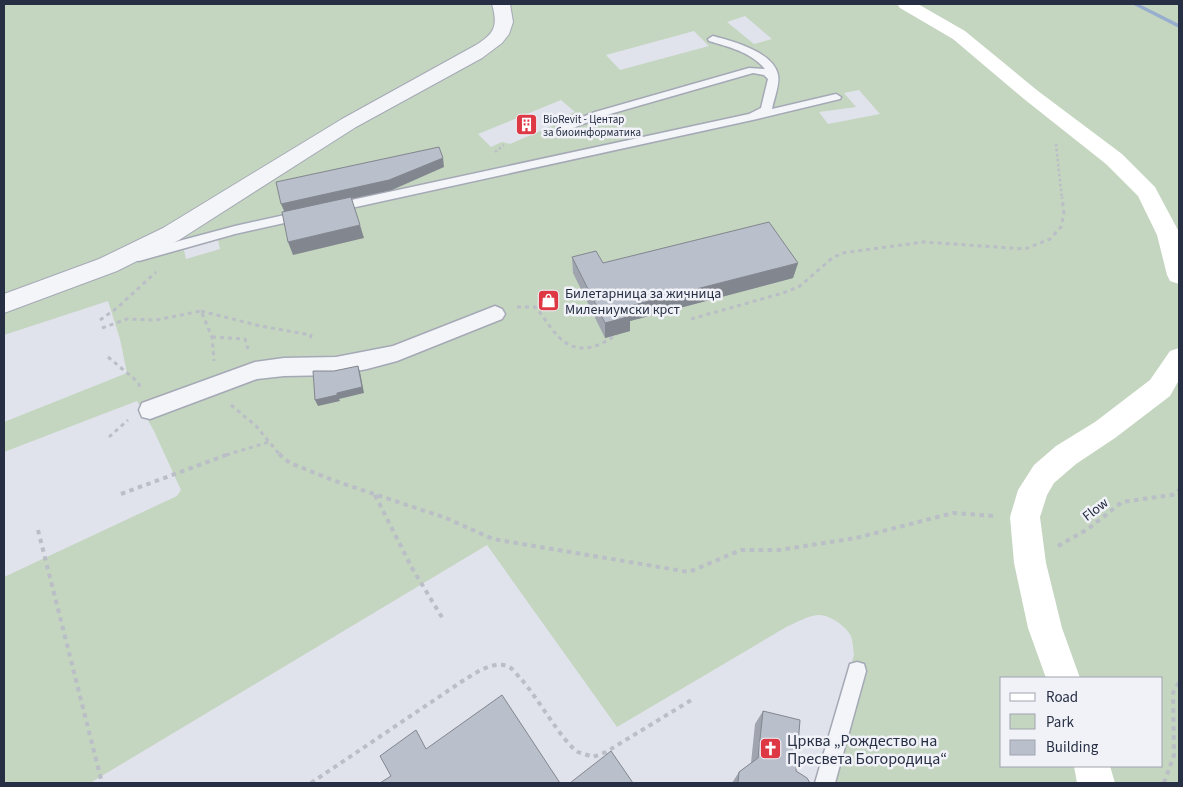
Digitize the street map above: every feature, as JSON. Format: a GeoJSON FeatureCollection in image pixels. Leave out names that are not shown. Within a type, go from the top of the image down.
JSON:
{"type":"FeatureCollection","features":[{"type":"Feature","properties":{"kind":"main road"},"geometry":{"type":"LineString","coordinates":[[906,4],[959,35],[1114,159],[1147,192],[1169,236],[1179,275]]}},
{"type":"Feature","properties":{"kind":"main road"},"geometry":{"type":"LineString","coordinates":[[1063,677],[1045,628],[1030,563],[1025,517],[1032,490],[1044,474],[1160,388],[1179,358]]}},
{"type":"Feature","properties":{"kind":"main road"},"geometry":{"type":"LineString","coordinates":[[1092,767],[1096,783]]}},
{"type":"Feature","properties":{"kind":"street"},"geometry":{"type":"LineString","coordinates":[[4,304],[108,265],[193,222],[349,123],[490,44],[498,38],[505,26],[501,4]]}},
{"type":"Feature","properties":{"kind":"street"},"geometry":{"type":"LineString","coordinates":[[150,410],[255,371],[284,367],[336,366],[367,361],[397,353],[495,314]]}},
{"type":"Feature","properties":{"kind":"lane"},"geometry":{"type":"LineString","coordinates":[[712,39],[741,48],[758,57],[770,67],[773,79],[766,110],[752,117]]}},
{"type":"Feature","properties":{"kind":"lane"},"geometry":{"type":"LineString","coordinates":[[564,128],[599,114],[753,70],[767,72],[773,79]]}},
{"type":"Feature","properties":{"kind":"lane"},"geometry":{"type":"LineString","coordinates":[[108,265],[172,246],[318,212],[836,97]]}},
{"type":"Feature","properties":{"kind":"lane"},"geometry":{"type":"LineString","coordinates":[[825,783],[857,672]]}},
{"type":"Feature","properties":{"kind":"path"},"geometry":{"type":"LineString","coordinates":[[691,319],[783,293],[800,286],[830,259],[842,253],[924,242],[1025,250],[1050,239],[1061,228],[1064,214],[1060,190],[1059,159],[1048,107]]}},
{"type":"Feature","properties":{"kind":"path"},"geometry":{"type":"LineString","coordinates":[[100,320],[155,274],[166,261],[172,246]]}},
{"type":"Feature","properties":{"kind":"path"},"geometry":{"type":"LineString","coordinates":[[533,306],[542,314],[558,338],[572,348],[594,348],[609,341],[618,334]]}},
{"type":"Feature","properties":{"kind":"path"},"geometry":{"type":"LineString","coordinates":[[202,311],[212,337],[217,384],[228,402],[256,426],[281,456],[296,466],[446,518],[493,539],[689,572],[741,550],[779,550],[856,538],[953,513],[1025,517]]}},
{"type":"Feature","properties":{"kind":"path"},"geometry":{"type":"LineString","coordinates":[[102,328],[127,319],[156,320],[202,311],[260,326],[310,335],[306,368]]}},
{"type":"Feature","properties":{"kind":"path"},"geometry":{"type":"LineString","coordinates":[[212,337],[245,339],[255,371]]}},
{"type":"Feature","properties":{"kind":"path"},"geometry":{"type":"LineString","coordinates":[[108,357],[138,382]]}},
{"type":"Feature","properties":{"kind":"path"},"geometry":{"type":"LineString","coordinates":[[121,494],[240,450],[269,442]]}},
{"type":"Feature","properties":{"kind":"path","name":"Flow"},"geometry":{"type":"LineString","coordinates":[[1030,563],[1088,529],[1122,502],[1172,495],[1179,490]]}},
{"type":"Feature","properties":{"kind":"path"},"geometry":{"type":"LineString","coordinates":[[375,494],[412,568],[443,619]]}},
{"type":"Feature","properties":{"kind":"path"},"geometry":{"type":"LineString","coordinates":[[38,530],[102,783]]}},
{"type":"Feature","properties":{"kind":"path"},"geometry":{"type":"LineString","coordinates":[[311,783],[464,680],[492,666],[502,665],[512,669],[529,687],[566,739],[577,751],[593,757],[606,752],[693,699]]}},
{"type":"Feature","properties":{"kind":"path"},"geometry":{"type":"LineString","coordinates":[[1164,783],[1174,755],[1173,693],[1179,682]]}},
{"type":"Feature","properties":{"kind":"green space"},"geometry":{"type":"Polygon","coordinates":[[[4,4],[1179,4],[1179,783],[816,783],[854,655],[852,638],[849,632],[837,621],[822,615],[803,619],[788,626],[617,727],[487,545],[90,783],[4,783],[4,577],[177,496],[181,490],[154,431],[137,401],[4,452],[4,422],[127,373],[120,339],[108,301],[4,335],[4,4]],[[745,16],[727,22],[754,44],[772,39],[745,16]],[[694,31],[606,55],[620,70],[709,46],[694,31]],[[859,90],[844,93],[856,107],[819,112],[828,124],[880,114],[859,90]],[[561,100],[478,134],[491,147],[502,142],[510,144],[559,123],[558,119],[575,112],[561,100]],[[218,240],[184,250],[186,259],[220,249],[218,240]]]}},
{"type":"Feature","properties":{"kind":"building"},"geometry":{"type":"Polygon","coordinates":[[[439,147],[443,158],[389,180],[281,204],[276,182],[439,147]]]}},
{"type":"Feature","properties":{"kind":"building"},"geometry":{"type":"Polygon","coordinates":[[[351,197],[360,225],[288,242],[282,212],[351,197]]]}},
{"type":"Feature","properties":{"kind":"building"},"geometry":{"type":"Polygon","coordinates":[[[769,222],[798,263],[626,307],[631,316],[605,323],[572,257],[596,251],[603,263],[769,222]]]}},
{"type":"Feature","properties":{"kind":"building"},"geometry":{"type":"Polygon","coordinates":[[[358,366],[362,387],[315,400],[313,371],[334,371],[358,366]]]}},
{"type":"Feature","properties":{"kind":"building"},"geometry":{"type":"Polygon","coordinates":[[[502,695],[560,783],[380,783],[391,776],[380,756],[416,730],[426,749],[502,695]]]}},
{"type":"Feature","properties":{"kind":"building","name":"Црква „Рождество на Пресвета Богородица“"},"geometry":{"type":"Polygon","coordinates":[[[763,711],[800,720],[796,771],[807,778],[810,783],[738,783],[739,772],[758,758],[763,711]]]}},
{"type":"Feature","properties":{"kind":"building"},"geometry":{"type":"Polygon","coordinates":[[[611,751],[633,783],[570,783],[611,751]]]}},
{"type":"Feature","properties":{"kind":"waterway"},"geometry":{"type":"LineString","coordinates":[[1135,4],[1179,26]]}},
{"type":"Feature","properties":{"kind":"place","name":"BioRevit - Центар за биоинформатика"},"geometry":{"type":"Point","coordinates":[527,125]}},
{"type":"Feature","properties":{"kind":"place","name":"Билетарница за жичница Милениумски крст"},"geometry":{"type":"Point","coordinates":[549,301]}},
{"type":"Feature","properties":{"kind":"place","name":"Црква „Рождество на Пресвета Богородица“"},"geometry":{"type":"Point","coordinates":[771,749]}}]}
